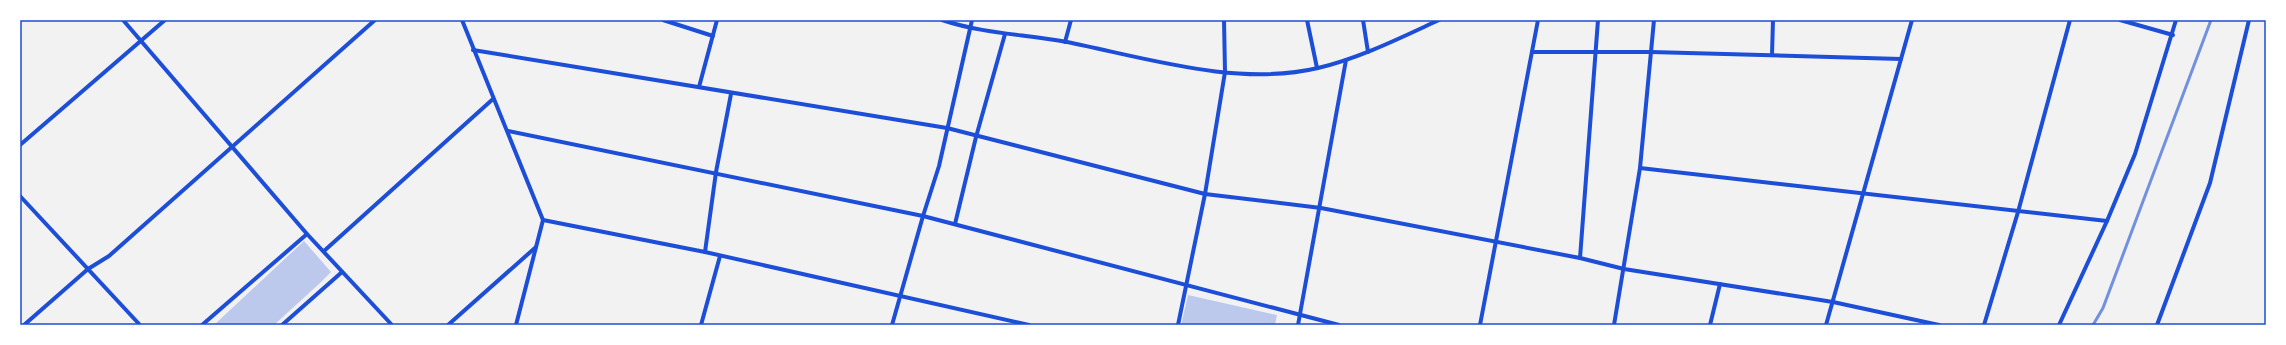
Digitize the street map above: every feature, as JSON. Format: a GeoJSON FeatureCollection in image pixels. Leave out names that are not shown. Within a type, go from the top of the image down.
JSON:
{"type":"FeatureCollection","features":[{"type":"Feature","properties":{"kind":"street"},"geometry":{"type":"LineString","coordinates":[[124,20],[307,234],[392,325]]}},
{"type":"Feature","properties":{"kind":"street"},"geometry":{"type":"LineString","coordinates":[[20,145],[165,20]]}},
{"type":"Feature","properties":{"kind":"street"},"geometry":{"type":"LineString","coordinates":[[24,325],[88,269],[109,256],[232,145],[375,20]]}},
{"type":"Feature","properties":{"kind":"street"},"geometry":{"type":"LineString","coordinates":[[462,20],[493,99],[508,130],[543,220],[516,325]]}},
{"type":"Feature","properties":{"kind":"street"},"geometry":{"type":"LineString","coordinates":[[663,20],[713,36]]}},
{"type":"Feature","properties":{"kind":"street"},"geometry":{"type":"LineString","coordinates":[[699,87],[718,20]]}},
{"type":"Feature","properties":{"kind":"street"},"geometry":{"type":"LineString","coordinates":[[942,20],[969,29],[1065,42],[1225,72],[1278,75],[1317,68],[1346,60],[1368,52],[1439,20]]}},
{"type":"Feature","properties":{"kind":"street"},"geometry":{"type":"LineString","coordinates":[[892,325],[899,296],[939,166],[972,20]]}},
{"type":"Feature","properties":{"kind":"street"},"geometry":{"type":"LineString","coordinates":[[1065,42],[1071,20]]}},
{"type":"Feature","properties":{"kind":"street"},"geometry":{"type":"LineString","coordinates":[[1178,325],[1205,194],[1225,72],[1224,20]]}},
{"type":"Feature","properties":{"kind":"street"},"geometry":{"type":"LineString","coordinates":[[1307,20],[1317,68]]}},
{"type":"Feature","properties":{"kind":"street"},"geometry":{"type":"LineString","coordinates":[[1363,20],[1368,52]]}},
{"type":"Feature","properties":{"kind":"street"},"geometry":{"type":"LineString","coordinates":[[1480,325],[1538,20]]}},
{"type":"Feature","properties":{"kind":"street"},"geometry":{"type":"LineString","coordinates":[[1580,258],[1594,52],[1598,20]]}},
{"type":"Feature","properties":{"kind":"street"},"geometry":{"type":"LineString","coordinates":[[1614,325],[1640,168],[1654,20]]}},
{"type":"Feature","properties":{"kind":"street"},"geometry":{"type":"LineString","coordinates":[[1772,55],[1773,20]]}},
{"type":"Feature","properties":{"kind":"street"},"geometry":{"type":"LineString","coordinates":[[1826,325],[1864,195],[1912,20]]}},
{"type":"Feature","properties":{"kind":"street"},"geometry":{"type":"LineString","coordinates":[[1984,325],[2018,212],[2070,20]]}},
{"type":"Feature","properties":{"kind":"street"},"geometry":{"type":"LineString","coordinates":[[2120,20],[2173,35]]}},
{"type":"Feature","properties":{"kind":"street"},"geometry":{"type":"LineString","coordinates":[[2059,325],[2107,221],[2135,154],[2173,35],[2176,20]]}},
{"type":"Feature","properties":{"kind":"street"},"geometry":{"type":"LineString","coordinates":[[2157,325],[2210,183],[2249,20]]}},
{"type":"Feature","properties":{"kind":"street"},"geometry":{"type":"LineString","coordinates":[[955,224],[976,137],[1005,34]]}},
{"type":"Feature","properties":{"kind":"street"},"geometry":{"type":"LineString","coordinates":[[473,50],[699,87],[731,94],[947,128],[976,137],[1205,194],[1321,208],[1580,258],[1624,269],[1833,302],[1939,325]]}},
{"type":"Feature","properties":{"kind":"street"},"geometry":{"type":"LineString","coordinates":[[1532,52],[1651,52],[1901,59]]}},
{"type":"Feature","properties":{"kind":"street"},"geometry":{"type":"LineString","coordinates":[[1298,325],[1321,208],[1346,60]]}},
{"type":"Feature","properties":{"kind":"street"},"geometry":{"type":"LineString","coordinates":[[705,252],[716,172],[731,94]]}},
{"type":"Feature","properties":{"kind":"street"},"geometry":{"type":"LineString","coordinates":[[324,251],[493,99]]}},
{"type":"Feature","properties":{"kind":"street"},"geometry":{"type":"LineString","coordinates":[[508,130],[923,216],[1339,325]]}},
{"type":"Feature","properties":{"kind":"street"},"geometry":{"type":"LineString","coordinates":[[1640,168],[1864,195],[2107,221]]}},
{"type":"Feature","properties":{"kind":"street"},"geometry":{"type":"LineString","coordinates":[[20,196],[140,325]]}},
{"type":"Feature","properties":{"kind":"street"},"geometry":{"type":"LineString","coordinates":[[543,220],[705,252],[1029,325]]}},
{"type":"Feature","properties":{"kind":"street"},"geometry":{"type":"LineString","coordinates":[[202,325],[307,234]]}},
{"type":"Feature","properties":{"kind":"street"},"geometry":{"type":"LineString","coordinates":[[448,325],[536,246]]}},
{"type":"Feature","properties":{"kind":"street"},"geometry":{"type":"LineString","coordinates":[[701,325],[720,256]]}},
{"type":"Feature","properties":{"kind":"street"},"geometry":{"type":"LineString","coordinates":[[282,325],[342,272]]}},
{"type":"Feature","properties":{"kind":"street"},"geometry":{"type":"LineString","coordinates":[[1710,325],[1720,284]]}},
{"type":"Feature","properties":{"kind":"building"},"geometry":{"type":"Polygon","coordinates":[[[304,241],[331,272],[320,283],[274,325],[214,325],[304,241]]]}},
{"type":"Feature","properties":{"kind":"building"},"geometry":{"type":"Polygon","coordinates":[[[1188,295],[1277,315],[1275,325],[1181,325],[1188,295]]]}},
{"type":"Feature","properties":{"kind":"railway"},"geometry":{"type":"LineString","coordinates":[[2093,325],[2103,308],[2211,20]]}}]}
